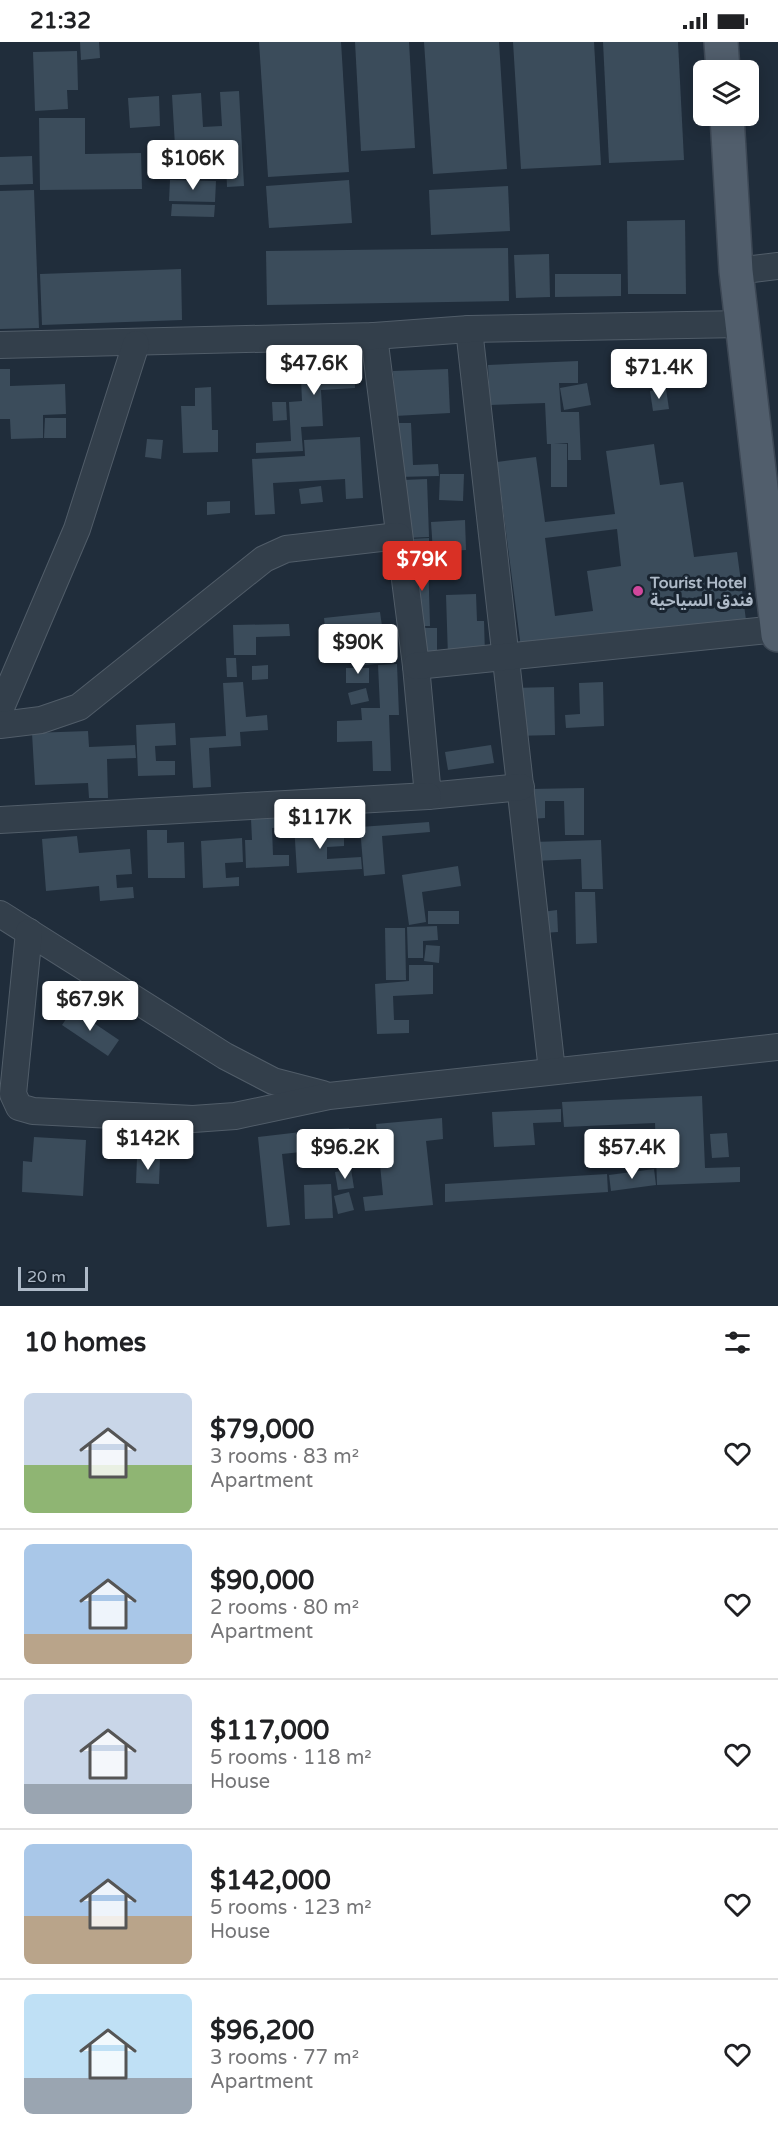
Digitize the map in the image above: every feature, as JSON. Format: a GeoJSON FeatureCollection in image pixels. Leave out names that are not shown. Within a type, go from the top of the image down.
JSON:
{"type":"FeatureCollection","features":[{"type":"Feature","properties":{"kind":"main road"},"geometry":{"type":"LineString","coordinates":[[721,42],[722,60]]}},
{"type":"Feature","properties":{"kind":"main road"},"geometry":{"type":"LineString","coordinates":[[728,126],[741,324],[778,635]]}},
{"type":"Feature","properties":{"kind":"street"},"geometry":{"type":"LineString","coordinates":[[736,270],[778,266]]}},
{"type":"Feature","properties":{"kind":"street"},"geometry":{"type":"LineString","coordinates":[[0,345],[136,344],[374,336],[469,329],[741,324]]}},
{"type":"Feature","properties":{"kind":"street"},"geometry":{"type":"LineString","coordinates":[[469,329],[552,1071]]}},
{"type":"Feature","properties":{"kind":"street"},"geometry":{"type":"LineString","coordinates":[[374,336],[416,666],[428,796]]}},
{"type":"Feature","properties":{"kind":"street"},"geometry":{"type":"LineString","coordinates":[[0,710],[77,529],[136,344]]}},
{"type":"Feature","properties":{"kind":"street"},"geometry":{"type":"LineString","coordinates":[[0,725],[41,720],[79,707],[264,559],[286,549],[398,536]]}},
{"type":"Feature","properties":{"kind":"street"},"geometry":{"type":"LineString","coordinates":[[416,666],[777,629]]}},
{"type":"Feature","properties":{"kind":"street"},"geometry":{"type":"LineString","coordinates":[[0,820],[428,796],[521,787]]}},
{"type":"Feature","properties":{"kind":"street"},"geometry":{"type":"LineString","coordinates":[[0,914],[225,1056],[273,1081],[329,1096]]}},
{"type":"Feature","properties":{"kind":"street"},"geometry":{"type":"LineString","coordinates":[[29,932],[13,1094],[19,1107],[33,1111],[193,1119],[235,1116],[329,1096],[778,1047]]}},
{"type":"Feature","properties":{"kind":"building"},"geometry":{"type":"Polygon","coordinates":[[[80,42],[99,42],[100,58],[81,60],[80,42]]]}},
{"type":"Feature","properties":{"kind":"building"},"geometry":{"type":"Polygon","coordinates":[[[259,42],[341,42],[349,172],[268,177],[259,42]]]}},
{"type":"Feature","properties":{"kind":"building"},"geometry":{"type":"Polygon","coordinates":[[[355,42],[409,42],[415,148],[361,151],[355,42]]]}},
{"type":"Feature","properties":{"kind":"building"},"geometry":{"type":"Polygon","coordinates":[[[424,42],[499,42],[507,169],[433,174],[424,42]]]}},
{"type":"Feature","properties":{"kind":"building"},"geometry":{"type":"Polygon","coordinates":[[[513,42],[594,42],[601,165],[521,169],[513,42]]]}},
{"type":"Feature","properties":{"kind":"building"},"geometry":{"type":"Polygon","coordinates":[[[603,42],[678,42],[684,160],[609,163],[603,42]]]}},
{"type":"Feature","properties":{"kind":"building"},"geometry":{"type":"Polygon","coordinates":[[[77,51],[78,90],[67,90],[68,109],[35,111],[33,52],[77,51]]]}},
{"type":"Feature","properties":{"kind":"building"},"geometry":{"type":"Polygon","coordinates":[[[239,91],[244,186],[227,187],[225,143],[175,146],[172,95],[201,93],[203,127],[222,126],[220,92],[239,91]]]}},
{"type":"Feature","properties":{"kind":"building"},"geometry":{"type":"Polygon","coordinates":[[[159,96],[160,126],[130,128],[128,98],[159,96]]]}},
{"type":"Feature","properties":{"kind":"building"},"geometry":{"type":"Polygon","coordinates":[[[39,118],[85,118],[85,154],[141,153],[142,189],[40,190],[39,118]]]}},
{"type":"Feature","properties":{"kind":"building"},"geometry":{"type":"Polygon","coordinates":[[[205,150],[206,178],[182,179],[181,151],[205,150]]]}},
{"type":"Feature","properties":{"kind":"building"},"geometry":{"type":"Polygon","coordinates":[[[32,156],[33,184],[0,185],[0,157],[32,156]]]}},
{"type":"Feature","properties":{"kind":"building"},"geometry":{"type":"Polygon","coordinates":[[[170,180],[216,181],[215,202],[169,201],[170,180]]]}},
{"type":"Feature","properties":{"kind":"building"},"geometry":{"type":"Polygon","coordinates":[[[349,180],[352,223],[269,228],[266,186],[349,180]]]}},
{"type":"Feature","properties":{"kind":"building"},"geometry":{"type":"Polygon","coordinates":[[[508,186],[510,231],[431,235],[429,190],[508,186]]]}},
{"type":"Feature","properties":{"kind":"building"},"geometry":{"type":"Polygon","coordinates":[[[34,190],[39,328],[0,329],[0,191],[34,190]]]}},
{"type":"Feature","properties":{"kind":"building"},"geometry":{"type":"Polygon","coordinates":[[[172,204],[215,205],[214,217],[171,216],[172,204]]]}},
{"type":"Feature","properties":{"kind":"building"},"geometry":{"type":"Polygon","coordinates":[[[685,220],[686,294],[628,294],[627,221],[685,220]]]}},
{"type":"Feature","properties":{"kind":"building"},"geometry":{"type":"Polygon","coordinates":[[[508,248],[509,301],[267,305],[266,251],[508,248]]]}},
{"type":"Feature","properties":{"kind":"building"},"geometry":{"type":"Polygon","coordinates":[[[549,254],[550,297],[516,298],[514,255],[549,254]]]}},
{"type":"Feature","properties":{"kind":"building"},"geometry":{"type":"Polygon","coordinates":[[[181,269],[182,320],[42,325],[40,274],[181,269]]]}},
{"type":"Feature","properties":{"kind":"building"},"geometry":{"type":"Polygon","coordinates":[[[555,274],[621,274],[621,296],[555,297],[555,274]]]}},
{"type":"Feature","properties":{"kind":"building"},"geometry":{"type":"Polygon","coordinates":[[[354,354],[355,388],[321,390],[323,426],[301,427],[303,451],[256,453],[256,443],[291,441],[289,402],[302,401],[300,356],[354,354]]]}},
{"type":"Feature","properties":{"kind":"building"},"geometry":{"type":"Polygon","coordinates":[[[632,357],[693,357],[692,379],[632,378],[632,357]]]}},
{"type":"Feature","properties":{"kind":"building"},"geometry":{"type":"Polygon","coordinates":[[[578,361],[578,383],[559,383],[561,412],[579,412],[581,460],[568,460],[568,443],[554,444],[567,444],[567,487],[551,487],[551,444],[547,444],[545,403],[490,405],[488,365],[578,361]]]}},
{"type":"Feature","properties":{"kind":"building"},"geometry":{"type":"Polygon","coordinates":[[[0,369],[10,369],[10,386],[65,384],[66,414],[43,415],[43,438],[11,439],[10,419],[0,419],[0,369]]]}},
{"type":"Feature","properties":{"kind":"building"},"geometry":{"type":"Polygon","coordinates":[[[448,369],[450,413],[395,416],[393,371],[448,369]]]}},
{"type":"Feature","properties":{"kind":"building"},"geometry":{"type":"Polygon","coordinates":[[[587,383],[591,405],[564,410],[560,388],[587,383]]]}},
{"type":"Feature","properties":{"kind":"building"},"geometry":{"type":"Polygon","coordinates":[[[211,387],[212,430],[218,430],[218,452],[183,453],[181,406],[195,406],[195,388],[211,387]]]}},
{"type":"Feature","properties":{"kind":"building"},"geometry":{"type":"Polygon","coordinates":[[[666,389],[669,409],[653,411],[650,391],[666,389]]]}},
{"type":"Feature","properties":{"kind":"building"},"geometry":{"type":"Polygon","coordinates":[[[272,402],[286,402],[287,420],[273,421],[272,402]]]}},
{"type":"Feature","properties":{"kind":"building"},"geometry":{"type":"Polygon","coordinates":[[[45,418],[66,418],[66,438],[44,438],[45,418]]]}},
{"type":"Feature","properties":{"kind":"building"},"geometry":{"type":"Polygon","coordinates":[[[396,423],[411,423],[413,465],[438,464],[439,476],[398,477],[396,423]]]}},
{"type":"Feature","properties":{"kind":"building"},"geometry":{"type":"Polygon","coordinates":[[[360,437],[363,498],[346,499],[345,479],[273,483],[275,514],[255,515],[252,459],[305,456],[304,440],[360,437]]]}},
{"type":"Feature","properties":{"kind":"building"},"geometry":{"type":"Polygon","coordinates":[[[147,439],[163,440],[161,459],[145,457],[147,439]]]}},
{"type":"Feature","properties":{"kind":"building"},"geometry":{"type":"Polygon","coordinates":[[[654,444],[660,485],[683,482],[694,557],[737,552],[746,620],[521,648],[497,462],[536,457],[545,522],[615,514],[606,451],[654,444]],[[617,529],[545,538],[555,616],[593,611],[587,571],[621,566],[617,529]]]}},
{"type":"Feature","properties":{"kind":"building"},"geometry":{"type":"Polygon","coordinates":[[[440,474],[464,474],[463,501],[439,500],[440,474]]]}},
{"type":"Feature","properties":{"kind":"building"},"geometry":{"type":"Polygon","coordinates":[[[427,479],[429,537],[406,538],[403,480],[427,479]]]}},
{"type":"Feature","properties":{"kind":"building"},"geometry":{"type":"Polygon","coordinates":[[[321,486],[323,502],[301,504],[299,489],[321,486]]]}},
{"type":"Feature","properties":{"kind":"building"},"geometry":{"type":"Polygon","coordinates":[[[230,501],[230,513],[207,515],[207,502],[230,501]]]}},
{"type":"Feature","properties":{"kind":"building"},"geometry":{"type":"Polygon","coordinates":[[[465,520],[466,550],[433,552],[431,522],[465,520]]]}},
{"type":"Feature","properties":{"kind":"building"},"geometry":{"type":"Polygon","coordinates":[[[429,538],[429,552],[410,553],[409,539],[429,538]]]}},
{"type":"Feature","properties":{"kind":"building"},"geometry":{"type":"Polygon","coordinates":[[[428,557],[430,626],[416,626],[414,558],[428,557]]]}},
{"type":"Feature","properties":{"kind":"building"},"geometry":{"type":"Polygon","coordinates":[[[476,594],[477,621],[484,621],[485,655],[448,657],[446,595],[476,594]]]}},
{"type":"Feature","properties":{"kind":"building"},"geometry":{"type":"Polygon","coordinates":[[[380,612],[384,640],[392,639],[394,662],[356,666],[352,633],[326,636],[324,618],[380,612]]]}},
{"type":"Feature","properties":{"kind":"building"},"geometry":{"type":"Polygon","coordinates":[[[289,624],[290,636],[256,637],[256,655],[234,655],[233,625],[289,624]]]}},
{"type":"Feature","properties":{"kind":"building"},"geometry":{"type":"Polygon","coordinates":[[[420,628],[437,628],[437,658],[420,658],[420,628]]]}},
{"type":"Feature","properties":{"kind":"building"},"geometry":{"type":"Polygon","coordinates":[[[226,658],[236,658],[237,677],[227,677],[226,658]]]}},
{"type":"Feature","properties":{"kind":"building"},"geometry":{"type":"Polygon","coordinates":[[[397,664],[399,715],[389,715],[391,771],[373,771],[372,741],[337,742],[337,721],[362,720],[361,708],[380,708],[378,665],[397,664]]]}},
{"type":"Feature","properties":{"kind":"building"},"geometry":{"type":"Polygon","coordinates":[[[268,665],[268,679],[252,680],[252,666],[268,665]]]}},
{"type":"Feature","properties":{"kind":"building"},"geometry":{"type":"Polygon","coordinates":[[[346,668],[369,668],[369,683],[346,683],[346,668]]]}},
{"type":"Feature","properties":{"kind":"building"},"geometry":{"type":"Polygon","coordinates":[[[243,682],[246,717],[267,715],[268,730],[240,732],[241,746],[209,748],[211,787],[193,788],[190,738],[226,736],[223,683],[243,682]]]}},
{"type":"Feature","properties":{"kind":"building"},"geometry":{"type":"Polygon","coordinates":[[[603,682],[604,726],[566,728],[565,715],[580,714],[579,683],[603,682]]]}},
{"type":"Feature","properties":{"kind":"building"},"geometry":{"type":"Polygon","coordinates":[[[554,687],[555,735],[513,736],[512,688],[554,687]]]}},
{"type":"Feature","properties":{"kind":"building"},"geometry":{"type":"Polygon","coordinates":[[[366,688],[369,701],[351,705],[348,693],[366,688]]]}},
{"type":"Feature","properties":{"kind":"building"},"geometry":{"type":"Polygon","coordinates":[[[175,723],[176,745],[155,746],[156,761],[175,761],[175,775],[138,776],[136,725],[175,723]]]}},
{"type":"Feature","properties":{"kind":"building"},"geometry":{"type":"Polygon","coordinates":[[[88,731],[89,747],[135,745],[136,758],[107,759],[108,798],[89,798],[88,783],[35,785],[32,733],[88,731]]]}},
{"type":"Feature","properties":{"kind":"building"},"geometry":{"type":"Polygon","coordinates":[[[491,745],[494,763],[448,770],[445,752],[491,745]]]}},
{"type":"Feature","properties":{"kind":"building"},"geometry":{"type":"Polygon","coordinates":[[[584,788],[584,835],[565,835],[564,801],[545,801],[545,818],[530,819],[530,789],[584,788]]]}},
{"type":"Feature","properties":{"kind":"building"},"geometry":{"type":"Polygon","coordinates":[[[283,817],[283,827],[272,828],[273,855],[289,855],[289,866],[246,868],[245,840],[252,840],[251,819],[283,817]]]}},
{"type":"Feature","properties":{"kind":"building"},"geometry":{"type":"Polygon","coordinates":[[[429,822],[430,832],[382,836],[385,874],[364,876],[360,827],[429,822]]]}},
{"type":"Feature","properties":{"kind":"building"},"geometry":{"type":"Polygon","coordinates":[[[324,823],[325,834],[344,833],[344,846],[327,847],[327,859],[361,857],[362,869],[297,873],[294,824],[324,823]]]}},
{"type":"Feature","properties":{"kind":"building"},"geometry":{"type":"Polygon","coordinates":[[[147,830],[167,830],[167,843],[184,842],[185,878],[148,878],[147,830]]]}},
{"type":"Feature","properties":{"kind":"building"},"geometry":{"type":"Polygon","coordinates":[[[77,836],[79,853],[130,849],[132,874],[116,875],[117,888],[133,887],[134,898],[100,901],[99,886],[46,891],[42,839],[77,836]]]}},
{"type":"Feature","properties":{"kind":"building"},"geometry":{"type":"Polygon","coordinates":[[[242,838],[243,862],[225,863],[226,878],[239,877],[239,886],[203,888],[201,841],[242,838]]]}},
{"type":"Feature","properties":{"kind":"building"},"geometry":{"type":"Polygon","coordinates":[[[601,840],[603,889],[582,889],[581,859],[533,861],[532,842],[601,840]]]}},
{"type":"Feature","properties":{"kind":"building"},"geometry":{"type":"Polygon","coordinates":[[[458,866],[461,886],[422,892],[426,922],[409,925],[402,875],[458,866]]]}},
{"type":"Feature","properties":{"kind":"building"},"geometry":{"type":"Polygon","coordinates":[[[575,892],[595,892],[597,943],[576,944],[575,892]]]}},
{"type":"Feature","properties":{"kind":"building"},"geometry":{"type":"Polygon","coordinates":[[[557,910],[558,932],[543,933],[542,912],[557,910]]]}},
{"type":"Feature","properties":{"kind":"building"},"geometry":{"type":"Polygon","coordinates":[[[428,911],[459,911],[459,924],[428,924],[428,911]]]}},
{"type":"Feature","properties":{"kind":"building"},"geometry":{"type":"Polygon","coordinates":[[[437,926],[438,940],[423,941],[423,958],[408,958],[407,927],[437,926]]]}},
{"type":"Feature","properties":{"kind":"building"},"geometry":{"type":"Polygon","coordinates":[[[385,928],[405,928],[406,980],[386,980],[385,928]]]}},
{"type":"Feature","properties":{"kind":"building"},"geometry":{"type":"Polygon","coordinates":[[[426,945],[440,946],[439,963],[424,961],[426,945]]]}},
{"type":"Feature","properties":{"kind":"building"},"geometry":{"type":"Polygon","coordinates":[[[409,965],[433,965],[433,994],[393,996],[394,1020],[409,1020],[409,1033],[377,1034],[375,984],[409,981],[409,965]]]}},
{"type":"Feature","properties":{"kind":"building"},"geometry":{"type":"Polygon","coordinates":[[[73,1009],[119,1040],[108,1056],[62,1025],[73,1009]]]}},
{"type":"Feature","properties":{"kind":"building"},"geometry":{"type":"Polygon","coordinates":[[[702,1096],[705,1168],[740,1167],[740,1182],[657,1185],[655,1123],[564,1127],[562,1102],[702,1096]]]}},
{"type":"Feature","properties":{"kind":"building"},"geometry":{"type":"Polygon","coordinates":[[[561,1109],[561,1122],[533,1123],[535,1145],[494,1147],[492,1112],[561,1109]]]}},
{"type":"Feature","properties":{"kind":"building"},"geometry":{"type":"Polygon","coordinates":[[[442,1118],[443,1139],[426,1141],[433,1205],[365,1211],[363,1197],[383,1195],[376,1124],[442,1118]]]}},
{"type":"Feature","properties":{"kind":"building"},"geometry":{"type":"Polygon","coordinates":[[[349,1128],[351,1168],[332,1168],[331,1129],[349,1128]]]}},
{"type":"Feature","properties":{"kind":"building"},"geometry":{"type":"Polygon","coordinates":[[[318,1130],[320,1150],[282,1154],[290,1225],[267,1227],[258,1137],[318,1130]]]}},
{"type":"Feature","properties":{"kind":"building"},"geometry":{"type":"Polygon","coordinates":[[[727,1133],[729,1157],[712,1158],[710,1134],[727,1133]]]}},
{"type":"Feature","properties":{"kind":"building"},"geometry":{"type":"Polygon","coordinates":[[[34,1137],[86,1140],[83,1196],[22,1192],[23,1161],[32,1162],[34,1137]]]}},
{"type":"Feature","properties":{"kind":"building"},"geometry":{"type":"Polygon","coordinates":[[[137,1158],[160,1158],[159,1184],[136,1183],[137,1158]]]}},
{"type":"Feature","properties":{"kind":"building"},"geometry":{"type":"Polygon","coordinates":[[[351,1169],[354,1188],[338,1190],[335,1172],[351,1169]]]}},
{"type":"Feature","properties":{"kind":"building"},"geometry":{"type":"Polygon","coordinates":[[[654,1169],[656,1185],[611,1191],[609,1175],[654,1169]]]}},
{"type":"Feature","properties":{"kind":"building"},"geometry":{"type":"Polygon","coordinates":[[[607,1174],[608,1192],[445,1202],[445,1184],[607,1174]]]}},
{"type":"Feature","properties":{"kind":"building"},"geometry":{"type":"Polygon","coordinates":[[[331,1184],[333,1218],[305,1219],[304,1185],[331,1184]]]}},
{"type":"Feature","properties":{"kind":"building"},"geometry":{"type":"Polygon","coordinates":[[[349,1192],[354,1210],[338,1214],[334,1196],[349,1192]]]}},
{"type":"Feature","properties":{"kind":"place","name":"Tourist Hotel فندق السياحية"},"geometry":{"type":"Point","coordinates":[638,591]}}]}
